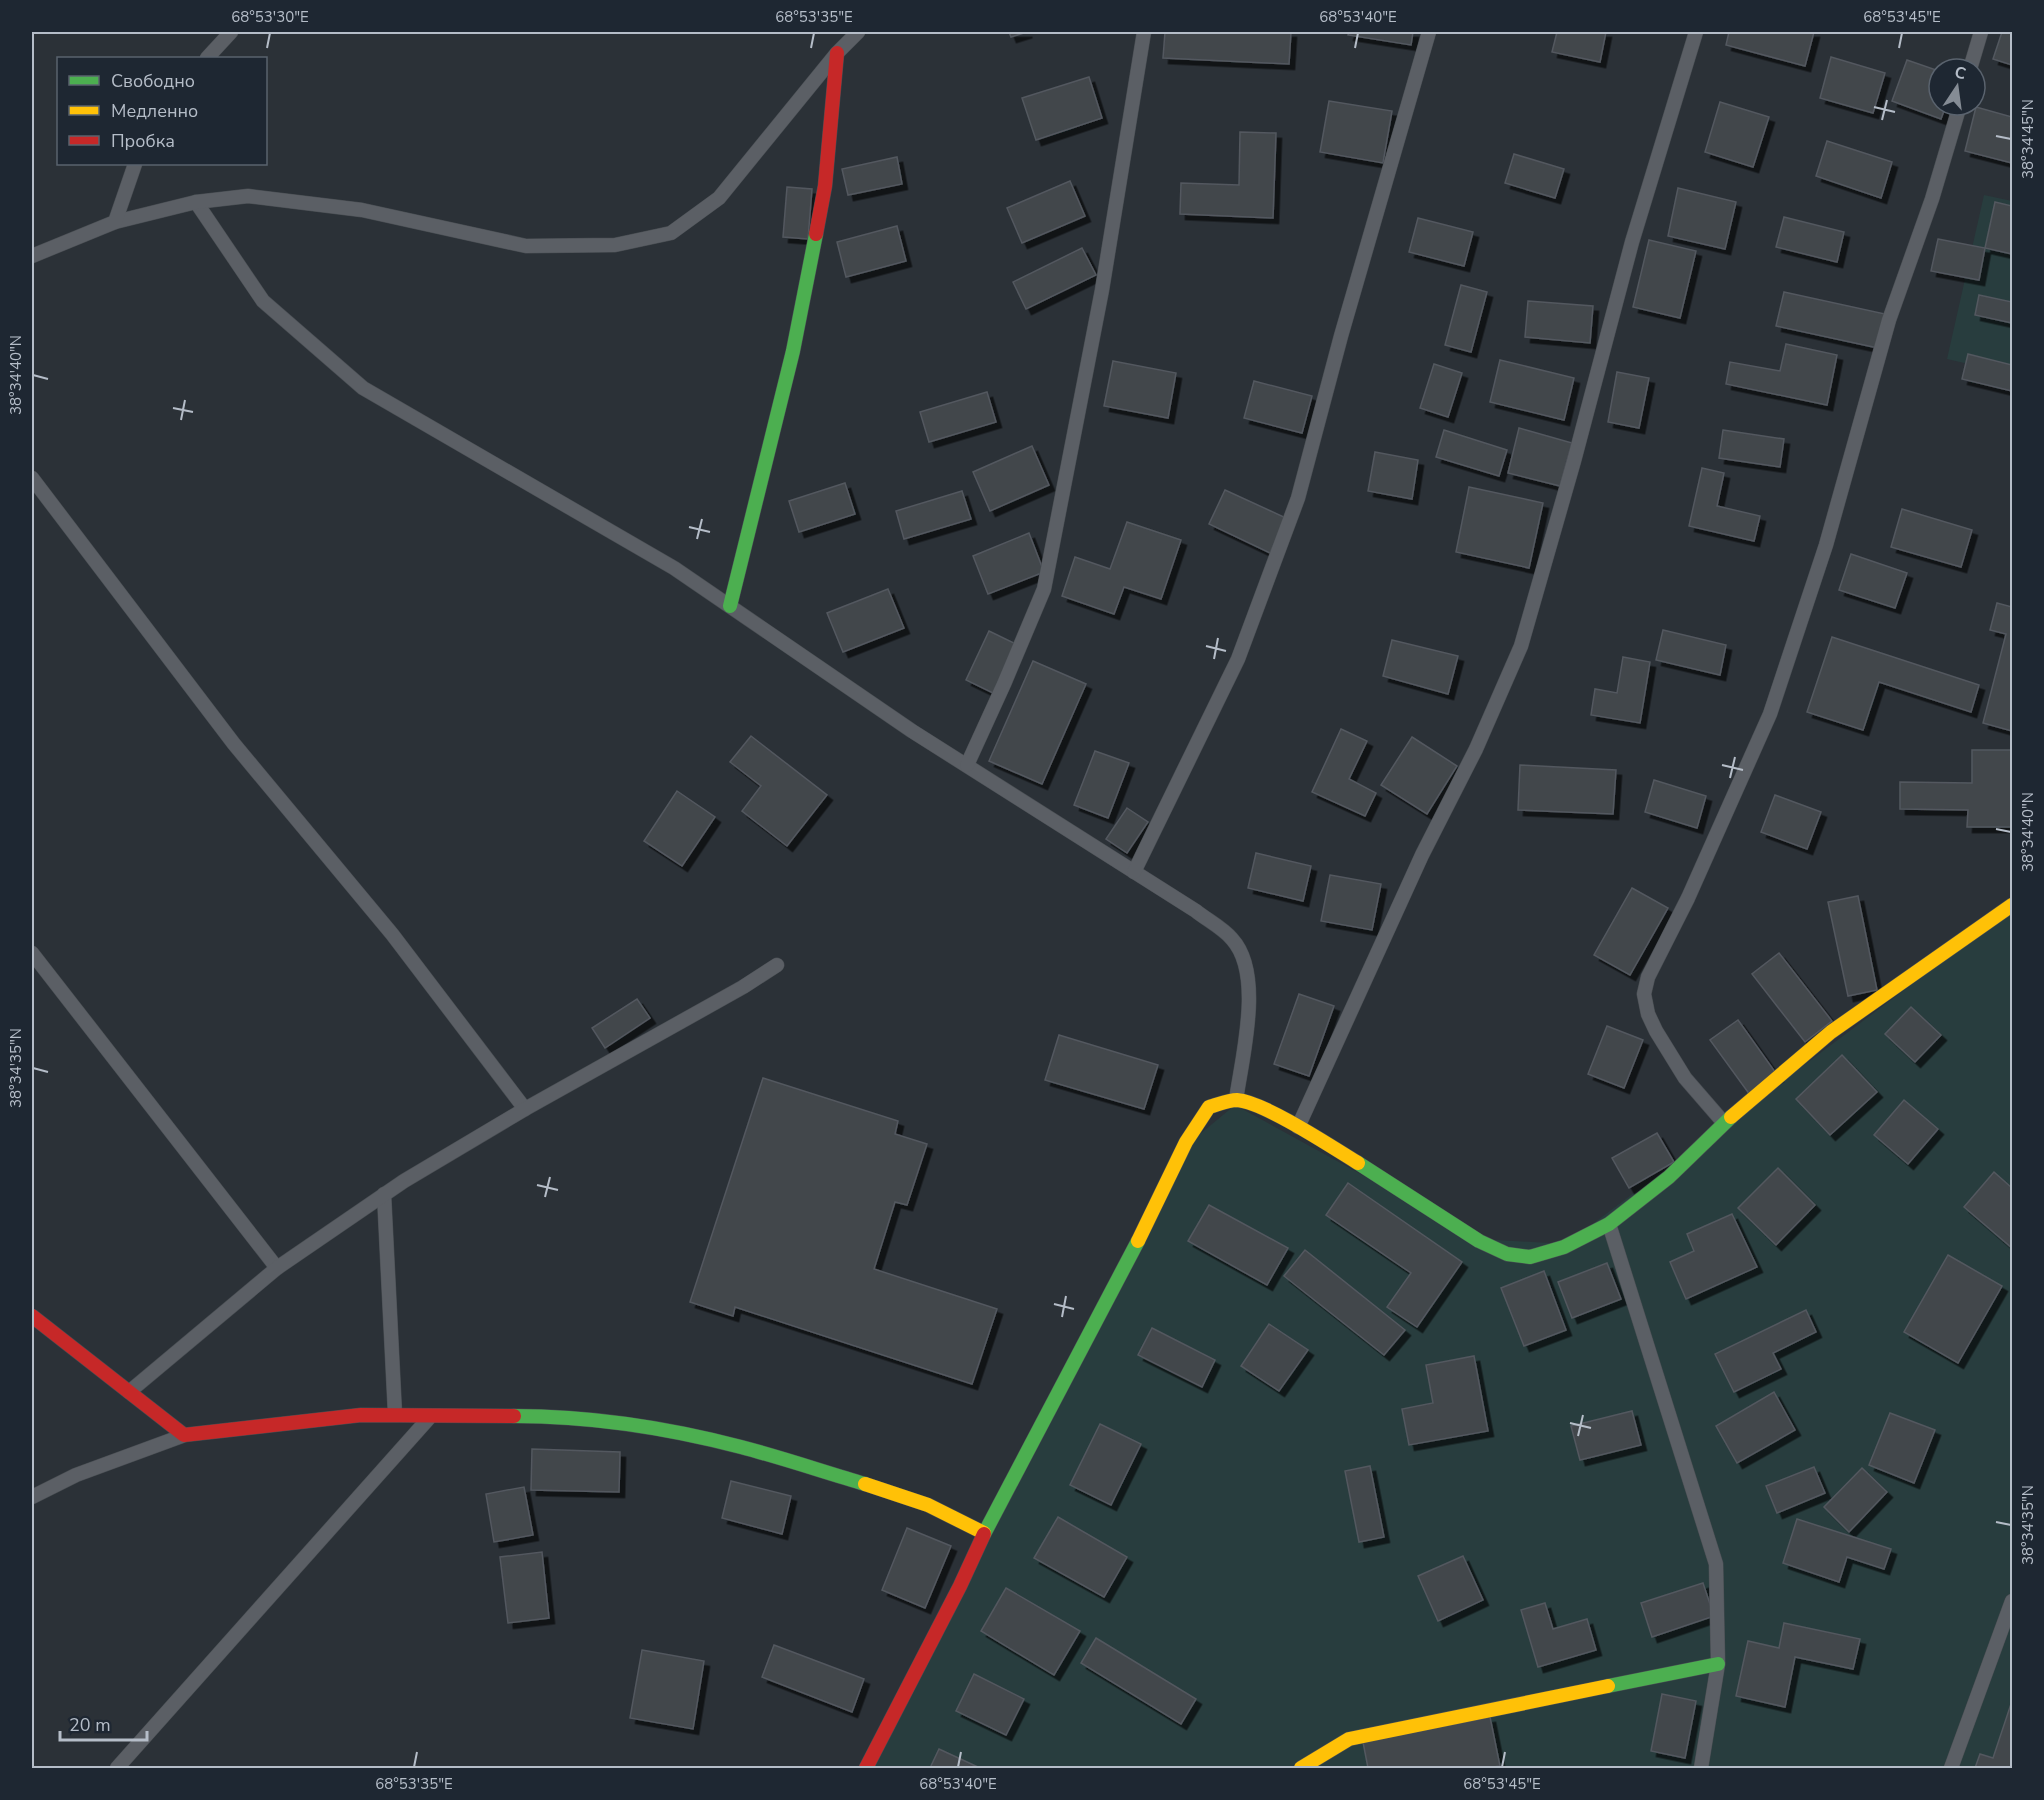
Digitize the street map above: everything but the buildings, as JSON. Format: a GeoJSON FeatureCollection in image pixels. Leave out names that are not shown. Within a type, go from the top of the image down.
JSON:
{"type":"FeatureCollection","features":[{"type":"Feature","properties":{"kind":"street"},"geometry":{"type":"LineString","coordinates":[[730,606],[796,339],[825,186],[837,53]]}},
{"type":"Feature","properties":{"kind":"street"},"geometry":{"type":"LineString","coordinates":[[866,1768],[960,1586],[984,1533],[1132,1252],[1186,1142],[1209,1107],[1236,1100],[1259,1107],[1359,1163],[1479,1241],[1507,1254],[1530,1257],[1564,1247],[1609,1224],[1669,1177],[1724,1123],[1831,1032],[2013,905]]}},
{"type":"Feature","properties":{"kind":"street"},"geometry":{"type":"LineString","coordinates":[[32,1316],[184,1435],[361,1415],[395,1414],[551,1416],[645,1427],[740,1447],[928,1504],[984,1533]]}},
{"type":"Feature","properties":{"kind":"street"},"geometry":{"type":"LineString","coordinates":[[1301,1768],[1349,1739],[1718,1664]]}},
{"type":"Feature","properties":{"kind":"lane"},"geometry":{"type":"LineString","coordinates":[[208,57],[231,32]]}},
{"type":"Feature","properties":{"kind":"lane"},"geometry":{"type":"LineString","coordinates":[[32,256],[115,222],[196,202],[248,196],[362,210],[526,246],[615,245],[670,233],[718,198],[837,53],[858,32]]}},
{"type":"Feature","properties":{"kind":"lane"},"geometry":{"type":"LineString","coordinates":[[967,765],[1044,589],[1102,290],[1144,32]]}},
{"type":"Feature","properties":{"kind":"lane"},"geometry":{"type":"LineString","coordinates":[[1134,872],[1238,659],[1298,498],[1341,336],[1429,32]]}},
{"type":"Feature","properties":{"kind":"lane"},"geometry":{"type":"LineString","coordinates":[[1298,1127],[1422,855],[1476,749],[1521,646],[1574,461],[1632,242],[1695,32]]}},
{"type":"Feature","properties":{"kind":"lane"},"geometry":{"type":"LineString","coordinates":[[1974,57],[1981,32]]}},
{"type":"Feature","properties":{"kind":"lane"},"geometry":{"type":"LineString","coordinates":[[1724,1123],[1685,1078],[1656,1031],[1648,1014],[1644,994],[1648,977],[1688,897],[1770,714],[1827,545],[1889,320],[1932,198],[1956,117]]}},
{"type":"Feature","properties":{"kind":"lane"},"geometry":{"type":"LineString","coordinates":[[115,222],[135,165]]}},
{"type":"Feature","properties":{"kind":"lane"},"geometry":{"type":"LineString","coordinates":[[196,202],[263,301],[363,388],[674,568],[912,731],[1196,911],[1233,939],[1245,960],[1250,985],[1247,1025],[1236,1100]]}},
{"type":"Feature","properties":{"kind":"lane"},"geometry":{"type":"LineString","coordinates":[[32,478],[234,744],[392,934],[525,1109]]}},
{"type":"Feature","properties":{"kind":"lane"},"geometry":{"type":"LineString","coordinates":[[32,953],[277,1268]]}},
{"type":"Feature","properties":{"kind":"lane"},"geometry":{"type":"LineString","coordinates":[[129,1392],[277,1268],[384,1194],[525,1109],[743,987],[777,965]]}},
{"type":"Feature","properties":{"kind":"lane"},"geometry":{"type":"LineString","coordinates":[[384,1194],[395,1414]]}},
{"type":"Feature","properties":{"kind":"lane"},"geometry":{"type":"LineString","coordinates":[[1609,1224],[1716,1564],[1718,1664],[1701,1768]]}},
{"type":"Feature","properties":{"kind":"lane"},"geometry":{"type":"LineString","coordinates":[[117,1768],[431,1415]]}},
{"type":"Feature","properties":{"kind":"lane"},"geometry":{"type":"LineString","coordinates":[[32,1497],[76,1475],[184,1435]]}},
{"type":"Feature","properties":{"kind":"lane"},"geometry":{"type":"LineString","coordinates":[[1952,1768],[2013,1601]]}},
{"type":"Feature","properties":{"kind":"green space"},"geometry":{"type":"Polygon","coordinates":[[[1984,195],[2012,201],[2012,374],[1947,359],[1984,195]]]}},
{"type":"Feature","properties":{"kind":"green space"},"geometry":{"type":"Polygon","coordinates":[[[2012,909],[2012,1768],[873,1768],[1188,1144],[1235,1105],[1479,1239],[1566,1244],[2012,909]]]}},
{"type":"Feature","properties":{"kind":"traffic: fast"},"geometry":{"type":"LineString","coordinates":[[730,606],[793,351],[816,234]]}},
{"type":"Feature","properties":{"kind":"traffic: fast"},"geometry":{"type":"LineString","coordinates":[[1358,1163],[1479,1241],[1507,1254],[1530,1257],[1564,1247],[1609,1224],[1669,1177],[1731,1117]]}},
{"type":"Feature","properties":{"kind":"traffic: fast"},"geometry":{"type":"LineString","coordinates":[[984,1534],[1138,1241]]}},
{"type":"Feature","properties":{"kind":"traffic: fast"},"geometry":{"type":"LineString","coordinates":[[514,1416],[571,1418],[629,1424],[685,1434],[757,1451],[865,1484]]}},
{"type":"Feature","properties":{"kind":"traffic: fast"},"geometry":{"type":"LineString","coordinates":[[1608,1686],[1718,1664]]}},
{"type":"Feature","properties":{"kind":"traffic: slow"},"geometry":{"type":"LineString","coordinates":[[1731,1117],[1831,1032],[2012,905]]}},
{"type":"Feature","properties":{"kind":"traffic: slow"},"geometry":{"type":"LineString","coordinates":[[1138,1241],[1186,1142],[1209,1107],[1237,1100],[1264,1108],[1358,1163]]}},
{"type":"Feature","properties":{"kind":"traffic: slow"},"geometry":{"type":"LineString","coordinates":[[865,1484],[928,1505],[984,1533]]}},
{"type":"Feature","properties":{"kind":"traffic: slow"},"geometry":{"type":"LineString","coordinates":[[1301,1768],[1349,1739],[1608,1686]]}},
{"type":"Feature","properties":{"kind":"traffic: jam"},"geometry":{"type":"LineString","coordinates":[[816,234],[825,186],[837,53]]}},
{"type":"Feature","properties":{"kind":"traffic: jam"},"geometry":{"type":"LineString","coordinates":[[32,1316],[184,1435],[361,1415],[514,1416]]}},
{"type":"Feature","properties":{"kind":"traffic: jam"},"geometry":{"type":"LineString","coordinates":[[866,1768],[960,1586],[984,1534]]}}]}
